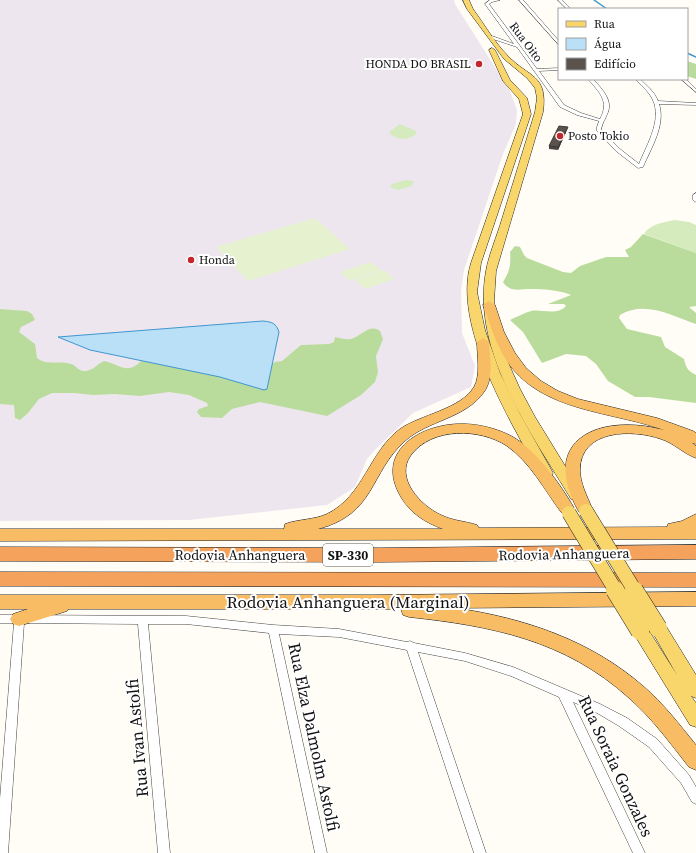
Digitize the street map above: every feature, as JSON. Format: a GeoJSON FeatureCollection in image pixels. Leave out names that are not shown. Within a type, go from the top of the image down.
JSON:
{"type":"FeatureCollection","features":[{"type":"Feature","properties":{"kind":"highway"},"geometry":{"type":"LineString","coordinates":[[489,305],[494,324],[511,358],[521,371],[536,385],[570,402],[658,422],[682,431],[696,439]]}},
{"type":"Feature","properties":{"kind":"highway"},"geometry":{"type":"LineString","coordinates":[[233,535],[320,524],[340,515],[350,508],[366,490],[386,452],[395,441],[418,425],[466,402],[478,390],[484,374],[483,342]]}},
{"type":"Feature","properties":{"kind":"highway"},"geometry":{"type":"LineString","coordinates":[[547,534],[528,529],[465,528],[442,522],[431,517],[409,500],[403,491],[398,474],[402,458],[412,445],[431,434],[452,429],[488,432],[510,442],[521,450],[567,510]]}},
{"type":"Feature","properties":{"kind":"highway"},"geometry":{"type":"LineString","coordinates":[[585,509],[572,467],[576,452],[581,445],[596,434],[619,429],[645,430],[671,437],[696,453]]}},
{"type":"Feature","properties":{"kind":"highway"},"geometry":{"type":"LineString","coordinates":[[627,534],[669,530],[686,526],[696,520]]}},
{"type":"Feature","properties":{"kind":"highway"},"geometry":{"type":"LineString","coordinates":[[0,535],[696,533]]}},
{"type":"Feature","properties":{"kind":"highway","name":"Rodovia Anhanguera"},"geometry":{"type":"LineString","coordinates":[[0,554],[380,556],[696,552]]}},
{"type":"Feature","properties":{"kind":"highway","name":"Rodovia Anhanguera"},"geometry":{"type":"LineString","coordinates":[[0,579],[696,580]]}},
{"type":"Feature","properties":{"kind":"highway","name":"Rodovia Anhanguera (Marginal)"},"geometry":{"type":"LineString","coordinates":[[0,602],[373,602],[696,599]]}},
{"type":"Feature","properties":{"kind":"highway"},"geometry":{"type":"LineString","coordinates":[[19,619],[71,602]]}},
{"type":"Feature","properties":{"kind":"highway"},"geometry":{"type":"LineString","coordinates":[[373,602],[399,609],[462,615],[488,620],[540,634],[566,645],[590,657],[635,691],[670,727],[696,760]]}},
{"type":"Feature","properties":{"kind":"main road"},"geometry":{"type":"LineString","coordinates":[[459,0],[497,58],[509,83],[523,98],[527,114],[473,274],[472,289],[483,342],[513,414],[567,510],[640,631],[696,719]]}},
{"type":"Feature","properties":{"kind":"main road"},"geometry":{"type":"LineString","coordinates":[[466,0],[470,9],[527,85]]}},
{"type":"Feature","properties":{"kind":"main road"},"geometry":{"type":"LineString","coordinates":[[509,83],[539,88],[540,93],[539,112],[490,271],[490,321],[501,357],[511,383],[530,420],[696,690]]}},
{"type":"Feature","properties":{"kind":"street","name":"Rua Oito"},"geometry":{"type":"LineString","coordinates":[[498,0],[491,1],[487,4],[516,46],[565,108],[600,120]]}},
{"type":"Feature","properties":{"kind":"street"},"geometry":{"type":"LineString","coordinates":[[522,0],[558,43]]}},
{"type":"Feature","properties":{"kind":"street"},"geometry":{"type":"LineString","coordinates":[[560,0],[568,8]]}},
{"type":"Feature","properties":{"kind":"street"},"geometry":{"type":"LineString","coordinates":[[491,37],[516,46]]}},
{"type":"Feature","properties":{"kind":"street"},"geometry":{"type":"LineString","coordinates":[[499,49],[507,46],[516,46]]}},
{"type":"Feature","properties":{"kind":"street"},"geometry":{"type":"LineString","coordinates":[[535,70],[558,69]]}},
{"type":"Feature","properties":{"kind":"street"},"geometry":{"type":"LineString","coordinates":[[591,80],[602,93],[607,104],[606,110],[600,120],[599,130],[626,159],[640,167],[657,126],[659,110],[654,96],[638,80]]}},
{"type":"Feature","properties":{"kind":"street"},"geometry":{"type":"LineString","coordinates":[[684,80],[696,91]]}},
{"type":"Feature","properties":{"kind":"street"},"geometry":{"type":"LineString","coordinates":[[656,102],[696,104]]}},
{"type":"Feature","properties":{"kind":"street"},"geometry":{"type":"LineString","coordinates":[[0,619],[214,622],[273,629],[339,633],[410,645],[465,657],[513,672],[563,693],[623,722],[653,743],[685,779],[696,798]]}},
{"type":"Feature","properties":{"kind":"street"},"geometry":{"type":"LineString","coordinates":[[2,853],[19,619]]}},
{"type":"Feature","properties":{"kind":"street","name":"Rua Ivan Astolfi"},"geometry":{"type":"LineString","coordinates":[[143,620],[164,853]]}},
{"type":"Feature","properties":{"kind":"street","name":"Rua Elza Dalmolm Astolfi"},"geometry":{"type":"LineString","coordinates":[[273,629],[321,853]]}},
{"type":"Feature","properties":{"kind":"street"},"geometry":{"type":"LineString","coordinates":[[410,645],[480,853]]}},
{"type":"Feature","properties":{"kind":"street","name":"Rua Soraia Gonzales"},"geometry":{"type":"LineString","coordinates":[[563,693],[639,853]]}},
{"type":"Feature","properties":{"kind":"shaded area"},"geometry":{"type":"Polygon","coordinates":[[[0,0],[454,0],[455,4],[510,91],[517,110],[516,124],[503,154],[464,270],[461,290],[462,333],[475,366],[471,387],[413,413],[367,459],[355,487],[327,505],[189,520],[0,521],[0,0]]]}},
{"type":"Feature","properties":{"kind":"green space"},"geometry":{"type":"Polygon","coordinates":[[[688,61],[696,64],[696,79],[688,76],[688,61]]]}},
{"type":"Feature","properties":{"kind":"green space"},"geometry":{"type":"Polygon","coordinates":[[[400,124],[416,131],[416,134],[402,139],[391,135],[389,132],[400,124]]]}},
{"type":"Feature","properties":{"kind":"green space"},"geometry":{"type":"Polygon","coordinates":[[[406,180],[414,181],[412,186],[398,190],[390,187],[392,184],[406,180]]]}},
{"type":"Feature","properties":{"kind":"green space"},"geometry":{"type":"Polygon","coordinates":[[[315,218],[350,249],[248,281],[216,247],[315,218]]]}},
{"type":"Feature","properties":{"kind":"green space"},"geometry":{"type":"Polygon","coordinates":[[[675,220],[689,222],[696,225],[696,253],[644,234],[654,226],[675,220]]]}},
{"type":"Feature","properties":{"kind":"green space"},"geometry":{"type":"Polygon","coordinates":[[[643,234],[696,253],[696,306],[689,307],[696,313],[696,324],[649,309],[629,311],[620,315],[619,318],[627,329],[661,337],[665,347],[684,359],[688,369],[696,375],[696,403],[649,397],[635,397],[608,381],[596,364],[586,356],[566,354],[542,363],[523,332],[510,320],[531,311],[558,311],[566,306],[564,304],[548,304],[571,295],[546,290],[516,290],[509,288],[503,282],[510,267],[510,252],[515,246],[520,247],[527,258],[563,272],[571,273],[580,266],[606,257],[629,257],[625,250],[631,247],[643,234]]]}},
{"type":"Feature","properties":{"kind":"green space"},"geometry":{"type":"Polygon","coordinates":[[[371,262],[381,270],[350,281],[340,272],[371,262]]]}},
{"type":"Feature","properties":{"kind":"green space"},"geometry":{"type":"Polygon","coordinates":[[[384,270],[394,279],[365,289],[355,280],[384,270]]]}},
{"type":"Feature","properties":{"kind":"green space"},"geometry":{"type":"Polygon","coordinates":[[[0,309],[27,311],[32,314],[35,320],[21,327],[19,332],[35,344],[37,358],[45,362],[62,362],[71,364],[84,371],[92,369],[104,361],[127,368],[132,368],[141,361],[265,370],[275,362],[282,361],[301,345],[329,344],[334,342],[335,337],[351,339],[373,328],[380,331],[383,339],[376,356],[378,372],[375,382],[361,395],[327,416],[260,402],[232,409],[222,418],[201,417],[197,412],[199,409],[208,406],[207,403],[189,395],[169,392],[140,396],[52,393],[39,399],[28,413],[20,420],[15,418],[14,405],[0,404],[0,309]]]}},
{"type":"Feature","properties":{"kind":"water"},"geometry":{"type":"Polygon","coordinates":[[[263,321],[273,324],[279,332],[267,389],[264,390],[220,377],[90,350],[58,337],[263,321]]]}},
{"type":"Feature","properties":{"kind":"building"},"geometry":{"type":"Polygon","coordinates":[[[559,126],[568,127],[558,147],[549,146],[559,126]]]}},
{"type":"Feature","properties":{"kind":"waterway"},"geometry":{"type":"LineString","coordinates":[[594,0],[606,8]]}},
{"type":"Feature","properties":{"kind":"waterway"},"geometry":{"type":"LineString","coordinates":[[688,53],[696,57]]}},
{"type":"Feature","properties":{"kind":"place","name":"HONDA DO BRASIL"},"geometry":{"type":"Point","coordinates":[479,64]}},
{"type":"Feature","properties":{"kind":"place","name":"Posto Tokio"},"geometry":{"type":"Point","coordinates":[560,136]}},
{"type":"Feature","properties":{"kind":"place","name":"Honda"},"geometry":{"type":"Point","coordinates":[191,260]}}]}
